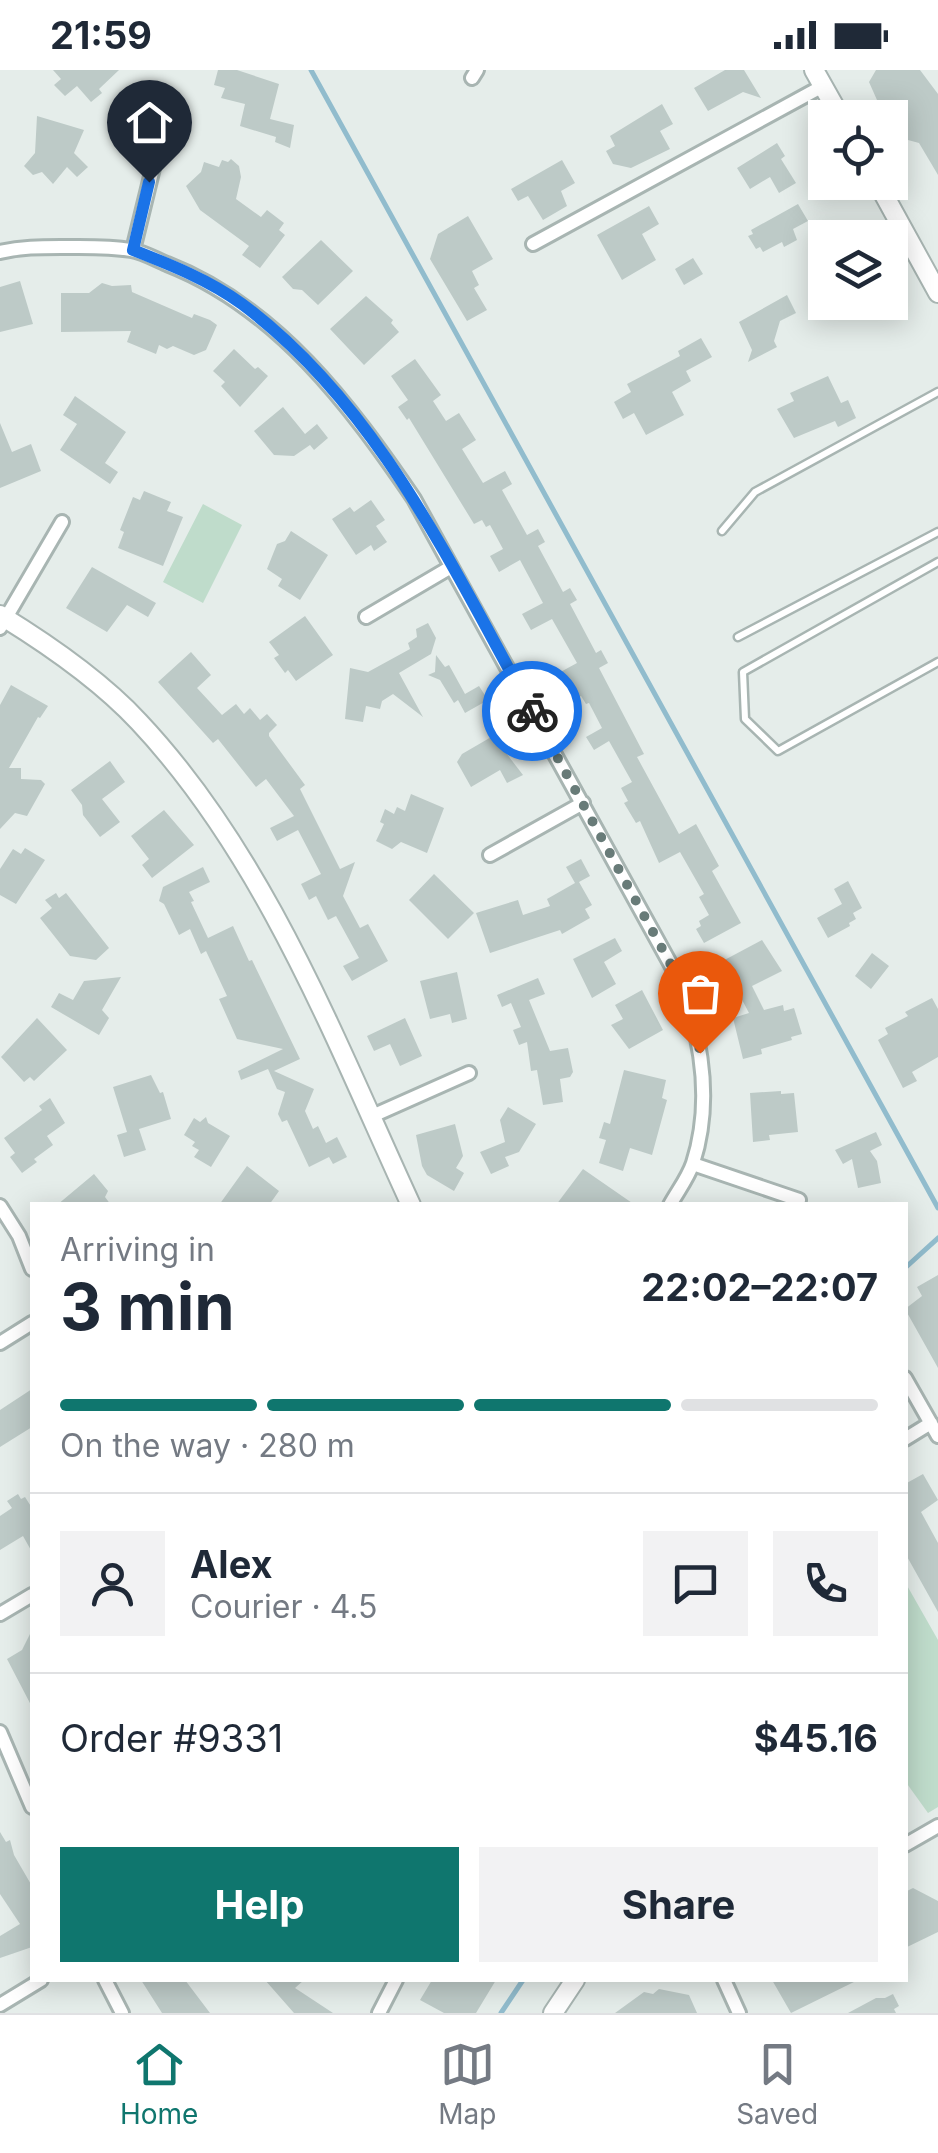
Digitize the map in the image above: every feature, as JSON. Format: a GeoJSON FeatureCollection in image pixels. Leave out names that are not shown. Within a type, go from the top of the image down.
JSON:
{"type":"FeatureCollection","features":[{"type":"Feature","properties":{"kind":"street"},"geometry":{"type":"LineString","coordinates":[[533,244],[819,78],[831,100]]}},
{"type":"Feature","properties":{"kind":"street"},"geometry":{"type":"LineString","coordinates":[[133,250],[166,115]]}},
{"type":"Feature","properties":{"kind":"street"},"geometry":{"type":"LineString","coordinates":[[887,200],[938,291]]}},
{"type":"Feature","properties":{"kind":"street"},"geometry":{"type":"LineString","coordinates":[[0,252],[20,247],[133,250],[190,273],[240,303],[287,342],[328,382],[370,434],[414,499],[682,985],[697,1028],[704,1078],[693,1164],[672,1202]]}},
{"type":"Feature","properties":{"kind":"street"},"geometry":{"type":"LineString","coordinates":[[62,522],[2,621],[82,671],[138,720],[209,806],[262,892],[410,1202]]}},
{"type":"Feature","properties":{"kind":"street"},"geometry":{"type":"LineString","coordinates":[[366,617],[451,567]]}},
{"type":"Feature","properties":{"kind":"street"},"geometry":{"type":"LineString","coordinates":[[490,855],[584,803]]}},
{"type":"Feature","properties":{"kind":"street"},"geometry":{"type":"LineString","coordinates":[[370,1117],[470,1072]]}},
{"type":"Feature","properties":{"kind":"street"},"geometry":{"type":"LineString","coordinates":[[693,1164],[799,1200]]}},
{"type":"Feature","properties":{"kind":"street"},"geometry":{"type":"LineString","coordinates":[[0,1206],[30,1264]]}},
{"type":"Feature","properties":{"kind":"street"},"geometry":{"type":"LineString","coordinates":[[0,1343],[30,1325]]}},
{"type":"Feature","properties":{"kind":"street"},"geometry":{"type":"LineString","coordinates":[[908,1383],[934,1429],[908,1438]]}},
{"type":"Feature","properties":{"kind":"street"},"geometry":{"type":"LineString","coordinates":[[0,1614],[30,1596]]}},
{"type":"Feature","properties":{"kind":"street"},"geometry":{"type":"LineString","coordinates":[[0,1732],[30,1802]]}},
{"type":"Feature","properties":{"kind":"street"},"geometry":{"type":"LineString","coordinates":[[908,1843],[938,1826]]}},
{"type":"Feature","properties":{"kind":"street"},"geometry":{"type":"LineString","coordinates":[[0,2005],[39,1982]]}},
{"type":"Feature","properties":{"kind":"street"},"geometry":{"type":"LineString","coordinates":[[106,1982],[122,2013]]}},
{"type":"Feature","properties":{"kind":"street"},"geometry":{"type":"LineString","coordinates":[[379,2013],[392,1982]]}},
{"type":"Feature","properties":{"kind":"street"},"geometry":{"type":"LineString","coordinates":[[553,2013],[574,1982]]}},
{"type":"Feature","properties":{"kind":"street"},"geometry":{"type":"LineString","coordinates":[[725,1982],[739,2013]]}},
{"type":"Feature","properties":{"kind":"lane"},"geometry":{"type":"LineString","coordinates":[[722,531],[755,492],[938,392]]}},
{"type":"Feature","properties":{"kind":"lane"},"geometry":{"type":"LineString","coordinates":[[738,637],[938,532]]}},
{"type":"Feature","properties":{"kind":"lane"},"geometry":{"type":"LineString","coordinates":[[938,562],[743,672],[745,719],[778,751],[938,662]]}},
{"type":"Feature","properties":{"kind":"green space"},"geometry":{"type":"Polygon","coordinates":[[[203,504],[242,525],[203,603],[163,582],[203,504]]]}},
{"type":"Feature","properties":{"kind":"green space"},"geometry":{"type":"Polygon","coordinates":[[[908,1587],[938,1640],[938,1807],[928,1813],[908,1785],[908,1587]]]}},
{"type":"Feature","properties":{"kind":"building"},"geometry":{"type":"Polygon","coordinates":[[[53,70],[119,70],[91,102],[77,86],[65,96],[54,85],[61,79],[53,70]]]}},
{"type":"Feature","properties":{"kind":"building"},"geometry":{"type":"Polygon","coordinates":[[[218,70],[237,70],[279,84],[270,119],[294,125],[290,148],[275,142],[276,137],[240,126],[245,104],[221,98],[225,88],[214,85],[218,70]]]}},
{"type":"Feature","properties":{"kind":"building"},"geometry":{"type":"Polygon","coordinates":[[[725,70],[744,70],[761,98],[743,92],[708,111],[694,88],[725,70]]]}},
{"type":"Feature","properties":{"kind":"building"},"geometry":{"type":"Polygon","coordinates":[[[876,70],[920,70],[938,94],[938,175],[919,143],[908,140],[908,100],[877,100],[869,82],[876,70]]]}},
{"type":"Feature","properties":{"kind":"building"},"geometry":{"type":"Polygon","coordinates":[[[662,104],[673,124],[660,131],[670,149],[631,168],[613,164],[606,151],[615,146],[610,136],[662,104]]]}},
{"type":"Feature","properties":{"kind":"building"},"geometry":{"type":"Polygon","coordinates":[[[37,116],[84,130],[74,153],[88,167],[77,177],[67,167],[53,184],[42,172],[33,175],[24,166],[35,153],[37,116]]]}},
{"type":"Feature","properties":{"kind":"building"},"geometry":{"type":"Polygon","coordinates":[[[777,143],[785,156],[781,159],[796,183],[779,193],[770,177],[750,189],[737,168],[777,143]]]}},
{"type":"Feature","properties":{"kind":"building"},"geometry":{"type":"Polygon","coordinates":[[[231,159],[239,166],[241,177],[236,199],[261,217],[267,210],[284,223],[279,230],[285,235],[260,268],[242,255],[249,246],[200,210],[186,186],[201,172],[204,162],[219,167],[222,160],[231,159]]]}},
{"type":"Feature","properties":{"kind":"building"},"geometry":{"type":"Polygon","coordinates":[[[562,160],[575,183],[561,191],[567,206],[543,220],[528,196],[518,201],[511,189],[562,160]]]}},
{"type":"Feature","properties":{"kind":"building"},"geometry":{"type":"Polygon","coordinates":[[[798,204],[808,221],[793,229],[797,240],[784,247],[782,242],[763,252],[760,247],[756,249],[748,236],[753,234],[751,230],[798,204]]]}},
{"type":"Feature","properties":{"kind":"building"},"geometry":{"type":"Polygon","coordinates":[[[649,206],[659,224],[642,234],[656,260],[622,280],[597,235],[649,206]]]}},
{"type":"Feature","properties":{"kind":"building"},"geometry":{"type":"Polygon","coordinates":[[[468,216],[493,259],[472,271],[479,285],[474,288],[487,310],[467,321],[430,259],[438,234],[468,216]]]}},
{"type":"Feature","properties":{"kind":"building"},"geometry":{"type":"Polygon","coordinates":[[[321,240],[353,271],[318,305],[282,277],[321,240]]]}},
{"type":"Feature","properties":{"kind":"building"},"geometry":{"type":"Polygon","coordinates":[[[693,258],[703,274],[684,285],[675,269],[693,258]]]}},
{"type":"Feature","properties":{"kind":"building"},"geometry":{"type":"Polygon","coordinates":[[[20,281],[33,324],[0,332],[0,287],[20,281]]]}},
{"type":"Feature","properties":{"kind":"building"},"geometry":{"type":"Polygon","coordinates":[[[102,283],[131,285],[132,292],[192,318],[194,314],[210,320],[217,325],[206,350],[194,355],[159,345],[156,354],[127,342],[131,331],[61,332],[61,293],[89,293],[102,283]]]}},
{"type":"Feature","properties":{"kind":"building"},"geometry":{"type":"Polygon","coordinates":[[[787,295],[796,313],[780,321],[774,341],[777,347],[748,362],[752,350],[739,322],[787,295]]]}},
{"type":"Feature","properties":{"kind":"building"},"geometry":{"type":"Polygon","coordinates":[[[366,296],[393,320],[391,323],[399,332],[364,365],[330,329],[366,296]]]}},
{"type":"Feature","properties":{"kind":"building"},"geometry":{"type":"Polygon","coordinates":[[[701,338],[712,357],[686,371],[691,381],[672,392],[684,415],[646,435],[634,413],[623,419],[614,402],[631,392],[627,384],[680,356],[678,351],[701,338]]]}},
{"type":"Feature","properties":{"kind":"building"},"geometry":{"type":"Polygon","coordinates":[[[234,349],[268,376],[240,407],[213,371],[234,349]]]}},
{"type":"Feature","properties":{"kind":"building"},"geometry":{"type":"Polygon","coordinates":[[[415,359],[441,395],[433,401],[446,421],[459,413],[476,440],[462,449],[483,483],[505,471],[512,484],[502,490],[527,535],[538,529],[545,542],[538,546],[563,592],[570,588],[577,600],[570,604],[596,653],[601,650],[608,663],[599,668],[644,754],[637,757],[679,834],[696,824],[719,866],[712,871],[741,923],[704,943],[696,929],[701,926],[699,921],[709,915],[699,897],[704,894],[680,852],[659,863],[640,821],[636,823],[624,803],[628,801],[621,788],[632,782],[609,741],[594,750],[586,737],[602,728],[589,703],[581,696],[570,702],[555,675],[577,663],[552,619],[531,630],[522,614],[543,603],[520,560],[499,572],[490,556],[503,549],[490,525],[486,527],[482,520],[474,524],[409,418],[398,407],[408,400],[391,376],[415,359]]]}},
{"type":"Feature","properties":{"kind":"building"},"geometry":{"type":"Polygon","coordinates":[[[828,376],[841,403],[848,400],[856,418],[838,427],[835,421],[794,438],[777,409],[794,401],[790,393],[828,376]]]}},
{"type":"Feature","properties":{"kind":"building"},"geometry":{"type":"Polygon","coordinates":[[[75,396],[126,432],[105,463],[118,472],[110,484],[60,450],[77,424],[63,415],[75,396]]]}},
{"type":"Feature","properties":{"kind":"building"},"geometry":{"type":"Polygon","coordinates":[[[283,407],[305,434],[317,424],[328,438],[314,450],[310,445],[294,456],[274,455],[254,431],[283,407]]]}},
{"type":"Feature","properties":{"kind":"building"},"geometry":{"type":"Polygon","coordinates":[[[0,423],[12,452],[31,444],[41,471],[0,488],[0,423]]]}},
{"type":"Feature","properties":{"kind":"building"},"geometry":{"type":"Polygon","coordinates":[[[144,491],[171,502],[167,511],[183,517],[163,566],[118,548],[124,532],[120,530],[133,497],[140,500],[144,491]]]}},
{"type":"Feature","properties":{"kind":"building"},"geometry":{"type":"Polygon","coordinates":[[[371,500],[385,520],[376,526],[387,542],[374,551],[371,545],[356,555],[332,519],[350,507],[354,512],[371,500]]]}},
{"type":"Feature","properties":{"kind":"building"},"geometry":{"type":"Polygon","coordinates":[[[291,531],[328,555],[300,600],[278,586],[282,579],[267,569],[277,544],[285,541],[291,531]]]}},
{"type":"Feature","properties":{"kind":"building"},"geometry":{"type":"Polygon","coordinates":[[[92,567],[156,603],[148,617],[127,605],[107,632],[66,608],[92,567]]]}},
{"type":"Feature","properties":{"kind":"building"},"geometry":{"type":"Polygon","coordinates":[[[305,616],[333,655],[296,681],[274,658],[279,655],[269,642],[305,616]]]}},
{"type":"Feature","properties":{"kind":"building"},"geometry":{"type":"Polygon","coordinates":[[[428,623],[436,638],[431,654],[399,673],[423,717],[393,694],[382,701],[380,709],[366,706],[363,722],[345,719],[350,668],[368,672],[410,649],[408,643],[417,637],[416,629],[428,623]]]}},
{"type":"Feature","properties":{"kind":"building"},"geometry":{"type":"Polygon","coordinates":[[[191,652],[211,675],[197,688],[222,715],[236,704],[244,714],[250,708],[260,720],[267,714],[277,725],[269,736],[305,785],[300,789],[340,869],[355,862],[343,896],[360,928],[368,924],[388,961],[352,981],[343,966],[359,958],[336,916],[328,920],[316,896],[309,900],[301,884],[321,874],[298,830],[277,841],[270,828],[294,816],[266,779],[256,787],[218,739],[213,743],[158,682],[191,652]]]}},
{"type":"Feature","properties":{"kind":"building"},"geometry":{"type":"Polygon","coordinates":[[[436,655],[445,667],[449,665],[465,694],[479,686],[488,700],[465,713],[440,680],[428,675],[435,672],[436,655]]]}},
{"type":"Feature","properties":{"kind":"building"},"geometry":{"type":"Polygon","coordinates":[[[11,685],[48,706],[9,768],[21,768],[21,779],[41,780],[45,784],[27,816],[15,813],[0,829],[0,705],[11,685]]]}},
{"type":"Feature","properties":{"kind":"building"},"geometry":{"type":"Polygon","coordinates":[[[493,736],[523,775],[507,783],[500,770],[471,787],[457,762],[462,754],[493,736]]]}},
{"type":"Feature","properties":{"kind":"building"},"geometry":{"type":"Polygon","coordinates":[[[110,761],[125,782],[102,799],[120,822],[100,837],[71,790],[110,761]]]}},
{"type":"Feature","properties":{"kind":"building"},"geometry":{"type":"Polygon","coordinates":[[[411,794],[444,808],[427,853],[401,842],[392,849],[376,841],[384,824],[380,822],[385,809],[394,814],[397,807],[405,811],[411,794]]]}},
{"type":"Feature","properties":{"kind":"building"},"geometry":{"type":"Polygon","coordinates":[[[164,810],[194,845],[152,878],[142,865],[149,859],[131,836],[164,810]]]}},
{"type":"Feature","properties":{"kind":"building"},"geometry":{"type":"Polygon","coordinates":[[[25,848],[45,860],[16,904],[0,895],[0,869],[13,849],[21,854],[25,848]]]}},
{"type":"Feature","properties":{"kind":"building"},"geometry":{"type":"Polygon","coordinates":[[[581,859],[590,876],[579,882],[592,905],[585,909],[590,918],[562,934],[560,930],[490,953],[476,913],[518,900],[523,915],[550,906],[547,899],[575,883],[566,867],[581,859]]]}},
{"type":"Feature","properties":{"kind":"building"},"geometry":{"type":"Polygon","coordinates":[[[203,867],[210,882],[189,892],[194,901],[191,902],[208,938],[233,926],[249,961],[252,960],[300,1059],[274,1071],[314,1089],[305,1111],[313,1129],[318,1126],[326,1143],[337,1137],[347,1157],[333,1164],[329,1157],[309,1167],[287,1120],[282,1122],[278,1114],[285,1092],[277,1089],[268,1069],[241,1080],[238,1071],[283,1049],[237,1039],[219,999],[227,996],[206,951],[201,954],[190,929],[179,935],[159,901],[163,887],[203,867]]]}},
{"type":"Feature","properties":{"kind":"building"},"geometry":{"type":"Polygon","coordinates":[[[434,874],[474,913],[448,939],[409,900],[434,874]]]}},
{"type":"Feature","properties":{"kind":"building"},"geometry":{"type":"Polygon","coordinates":[[[848,881],[862,908],[853,913],[856,919],[850,926],[828,938],[817,918],[842,904],[834,889],[848,881]]]}},
{"type":"Feature","properties":{"kind":"building"},"geometry":{"type":"Polygon","coordinates":[[[56,893],[59,898],[66,893],[109,948],[96,960],[70,956],[40,918],[52,908],[45,900],[56,893]]]}},
{"type":"Feature","properties":{"kind":"building"},"geometry":{"type":"Polygon","coordinates":[[[615,938],[622,951],[604,962],[616,984],[592,998],[573,959],[615,938]]]}},
{"type":"Feature","properties":{"kind":"building"},"geometry":{"type":"Polygon","coordinates":[[[762,940],[782,971],[752,986],[764,1010],[783,1005],[784,1011],[794,1008],[802,1034],[743,1059],[733,1018],[749,1013],[730,977],[725,979],[717,964],[762,940]]]}},
{"type":"Feature","properties":{"kind":"building"},"geometry":{"type":"Polygon","coordinates":[[[872,953],[889,966],[871,989],[855,976],[872,953]]]}},
{"type":"Feature","properties":{"kind":"building"},"geometry":{"type":"Polygon","coordinates":[[[457,972],[467,1019],[452,1023],[450,1014],[430,1019],[420,981],[457,972]]]}},
{"type":"Feature","properties":{"kind":"building"},"geometry":{"type":"Polygon","coordinates":[[[121,977],[102,1010],[109,1018],[99,1035],[51,1007],[59,993],[73,1000],[84,981],[121,977]]]}},
{"type":"Feature","properties":{"kind":"building"},"geometry":{"type":"Polygon","coordinates":[[[538,978],[545,994],[529,1000],[550,1051],[568,1048],[573,1072],[560,1079],[563,1102],[543,1105],[537,1070],[531,1071],[527,1042],[519,1045],[513,1030],[521,1027],[511,1003],[502,1007],[497,995],[538,978]]]}},
{"type":"Feature","properties":{"kind":"building"},"geometry":{"type":"Polygon","coordinates":[[[642,990],[663,1030],[629,1049],[611,1025],[623,1019],[615,1005],[642,990]]]}},
{"type":"Feature","properties":{"kind":"building"},"geometry":{"type":"Polygon","coordinates":[[[932,998],[938,1009],[938,1057],[912,1072],[917,1081],[903,1088],[878,1040],[888,1034],[885,1028],[908,1016],[905,1012],[932,998]]]}},
{"type":"Feature","properties":{"kind":"building"},"geometry":{"type":"Polygon","coordinates":[[[37,1018],[67,1050],[34,1081],[30,1077],[24,1082],[1,1057],[37,1018]]]}},
{"type":"Feature","properties":{"kind":"building"},"geometry":{"type":"Polygon","coordinates":[[[405,1018],[422,1056],[400,1066],[390,1044],[374,1051],[367,1036],[405,1018]]]}},
{"type":"Feature","properties":{"kind":"building"},"geometry":{"type":"Polygon","coordinates":[[[624,1070],[666,1080],[662,1098],[667,1100],[652,1155],[630,1148],[623,1171],[599,1163],[606,1140],[599,1138],[604,1122],[610,1124],[624,1070]]]}},
{"type":"Feature","properties":{"kind":"building"},"geometry":{"type":"Polygon","coordinates":[[[151,1075],[160,1093],[163,1092],[171,1119],[139,1129],[146,1150],[124,1157],[117,1135],[127,1132],[113,1087],[151,1075]]]}},
{"type":"Feature","properties":{"kind":"building"},"geometry":{"type":"Polygon","coordinates":[[[750,1093],[794,1093],[798,1132],[769,1135],[770,1140],[753,1142],[750,1093]]]}},
{"type":"Feature","properties":{"kind":"building"},"geometry":{"type":"Polygon","coordinates":[[[50,1098],[65,1123],[47,1136],[53,1145],[22,1173],[10,1157],[15,1153],[4,1138],[42,1110],[39,1106],[50,1098]]]}},
{"type":"Feature","properties":{"kind":"building"},"geometry":{"type":"Polygon","coordinates":[[[508,1107],[536,1124],[519,1152],[505,1157],[509,1166],[491,1174],[480,1152],[505,1142],[500,1120],[508,1107]]]}},
{"type":"Feature","properties":{"kind":"building"},"geometry":{"type":"Polygon","coordinates":[[[206,1117],[208,1123],[230,1136],[211,1167],[194,1157],[199,1150],[184,1135],[194,1118],[200,1122],[206,1117]]]}},
{"type":"Feature","properties":{"kind":"building"},"geometry":{"type":"Polygon","coordinates":[[[455,1124],[463,1156],[456,1168],[464,1173],[454,1191],[427,1175],[416,1135],[455,1124]]]}},
{"type":"Feature","properties":{"kind":"building"},"geometry":{"type":"Polygon","coordinates":[[[876,1132],[882,1145],[870,1151],[877,1161],[881,1183],[858,1188],[852,1159],[843,1164],[835,1150],[876,1132]]]}},
{"type":"Feature","properties":{"kind":"building"},"geometry":{"type":"Polygon","coordinates":[[[247,1166],[279,1191],[271,1202],[221,1202],[247,1166]]]}},
{"type":"Feature","properties":{"kind":"building"},"geometry":{"type":"Polygon","coordinates":[[[583,1169],[631,1202],[558,1202],[583,1169]]]}},
{"type":"Feature","properties":{"kind":"building"},"geometry":{"type":"Polygon","coordinates":[[[94,1174],[108,1191],[105,1197],[109,1202],[61,1202],[94,1174]]]}},
{"type":"Feature","properties":{"kind":"building"},"geometry":{"type":"Polygon","coordinates":[[[938,1275],[938,1368],[908,1314],[908,1307],[922,1296],[917,1287],[938,1275]]]}},
{"type":"Feature","properties":{"kind":"building"},"geometry":{"type":"Polygon","coordinates":[[[30,1390],[30,1428],[0,1447],[0,1410],[30,1390]]]}},
{"type":"Feature","properties":{"kind":"building"},"geometry":{"type":"Polygon","coordinates":[[[923,1474],[938,1500],[921,1512],[938,1543],[938,1612],[908,1558],[908,1482],[923,1474]]]}},
{"type":"Feature","properties":{"kind":"building"},"geometry":{"type":"Polygon","coordinates":[[[18,1494],[30,1505],[30,1548],[23,1536],[0,1550],[0,1516],[12,1508],[7,1501],[18,1494]]]}},
{"type":"Feature","properties":{"kind":"building"},"geometry":{"type":"Polygon","coordinates":[[[30,1634],[30,1703],[7,1659],[22,1650],[30,1634]]]}},
{"type":"Feature","properties":{"kind":"building"},"geometry":{"type":"Polygon","coordinates":[[[0,1832],[6,1842],[10,1840],[30,1883],[30,1948],[0,1958],[0,1936],[20,1924],[0,1894],[0,1832]]]}},
{"type":"Feature","properties":{"kind":"building"},"geometry":{"type":"Polygon","coordinates":[[[913,1888],[938,1901],[938,1932],[908,1947],[908,1890],[913,1888]]]}},
{"type":"Feature","properties":{"kind":"building"},"geometry":{"type":"Polygon","coordinates":[[[142,1982],[187,1982],[210,2013],[162,2013],[142,1982]]]}},
{"type":"Feature","properties":{"kind":"building"},"geometry":{"type":"Polygon","coordinates":[[[267,1982],[302,1982],[295,1988],[333,2013],[294,2013],[267,1982]]]}},
{"type":"Feature","properties":{"kind":"building"},"geometry":{"type":"Polygon","coordinates":[[[431,1982],[495,1982],[476,2013],[444,2013],[420,2000],[431,1982]]]}},
{"type":"Feature","properties":{"kind":"building"},"geometry":{"type":"Polygon","coordinates":[[[773,1982],[854,1982],[791,2013],[773,1982]]]}},
{"type":"Feature","properties":{"kind":"building"},"geometry":{"type":"Polygon","coordinates":[[[659,1989],[689,1995],[697,2013],[615,2013],[644,1992],[653,1994],[659,1989]]]}},
{"type":"Feature","properties":{"kind":"building"},"geometry":{"type":"Polygon","coordinates":[[[893,1994],[899,2006],[894,2009],[896,2013],[848,2013],[876,1998],[893,1994]]]}},
{"type":"Feature","properties":{"kind":"waterway"},"geometry":{"type":"LineString","coordinates":[[311,70],[938,1208]]}},
{"type":"Feature","properties":{"kind":"waterway"},"geometry":{"type":"LineString","coordinates":[[908,1265],[938,1238]]}},
{"type":"Feature","properties":{"kind":"waterway"},"geometry":{"type":"LineString","coordinates":[[501,2013],[522,1982]]}},
{"type":"Feature","properties":{"kind":"way so far"},"geometry":{"type":"LineString","coordinates":[[532,711],[682,985],[697,1028],[700,1053]]}},
{"type":"Feature","properties":{"kind":"route"},"geometry":{"type":"LineString","coordinates":[[149,182],[133,250],[190,273],[240,303],[328,382],[370,434],[414,499],[532,711]]}}]}
